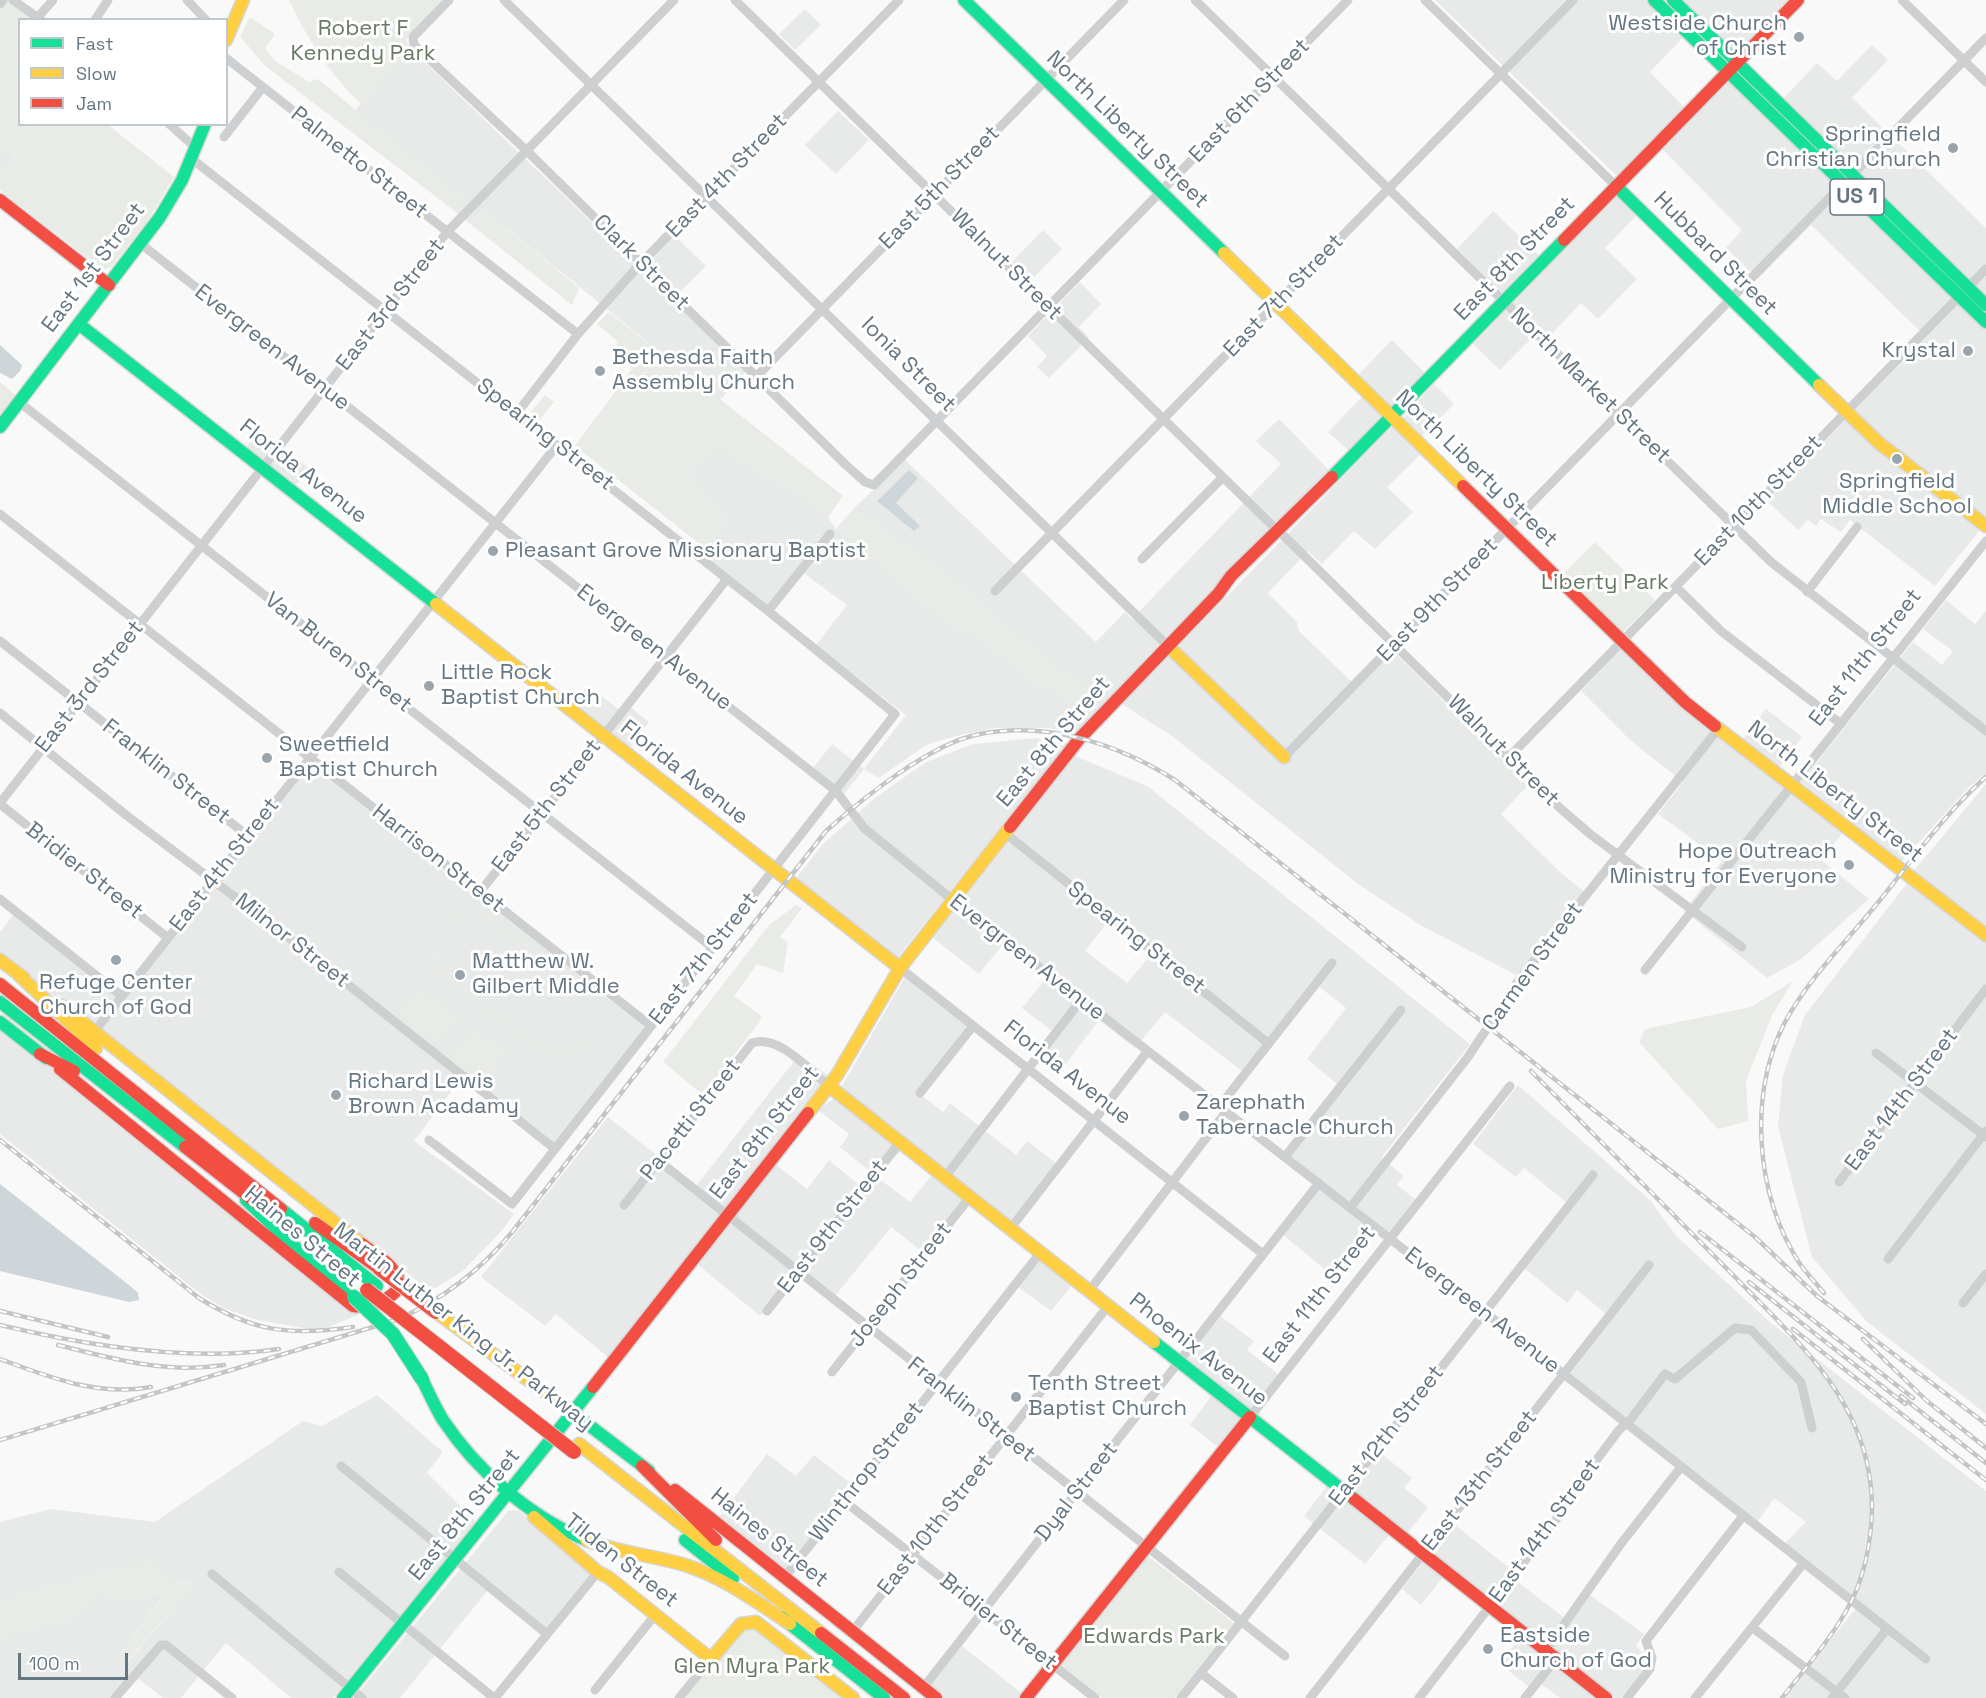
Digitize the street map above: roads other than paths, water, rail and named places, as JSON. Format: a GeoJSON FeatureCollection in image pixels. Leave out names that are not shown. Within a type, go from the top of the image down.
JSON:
{"type":"FeatureCollection","features":[{"type":"Feature","properties":{"kind":"main road"},"geometry":{"type":"LineString","coordinates":[[228,35],[243,0]]}},
{"type":"Feature","properties":{"kind":"main road","name":"North Liberty Street"},"geometry":{"type":"LineString","coordinates":[[964,0],[1685,702],[1986,935]]}},
{"type":"Feature","properties":{"kind":"main road","name":"US 1"},"geometry":{"type":"LineString","coordinates":[[1654,0],[1732,67],[1963,292],[1986,322]]}},
{"type":"Feature","properties":{"kind":"main road","name":"US 1"},"geometry":{"type":"LineString","coordinates":[[1673,0],[1732,67]]}},
{"type":"Feature","properties":{"kind":"main road","name":"East 8th Street"},"geometry":{"type":"LineString","coordinates":[[347,1693],[573,1413],[829,1086],[900,968],[1090,726],[1215,598],[1236,582],[1280,532],[1328,488],[1333,476],[1798,0]]}},
{"type":"Feature","properties":{"kind":"main road","name":"East 1st Street"},"geometry":{"type":"LineString","coordinates":[[0,426],[141,244],[173,196],[204,126]]}},
{"type":"Feature","properties":{"kind":"main road","name":"Hubbard Street"},"geometry":{"type":"LineString","coordinates":[[1616,186],[1888,450],[1986,526]]}},
{"type":"Feature","properties":{"kind":"main road"},"geometry":{"type":"LineString","coordinates":[[0,200],[110,285]]}},
{"type":"Feature","properties":{"kind":"main road","name":"US 1"},"geometry":{"type":"LineString","coordinates":[[1963,292],[1986,305]]}},
{"type":"Feature","properties":{"kind":"main road","name":"Florida Avenue"},"geometry":{"type":"LineString","coordinates":[[80,324],[900,968]]}},
{"type":"Feature","properties":{"kind":"main road","name":"Ionia Street"},"geometry":{"type":"LineString","coordinates":[[1168,646],[1284,757]]}},
{"type":"Feature","properties":{"kind":"main road","name":"Haines Street"},"geometry":{"type":"LineString","coordinates":[[0,960],[393,1269],[400,1279],[397,1292],[364,1307],[347,1302],[242,1214],[0,1022]]}},
{"type":"Feature","properties":{"kind":"main road"},"geometry":{"type":"LineString","coordinates":[[18,974],[163,1113]]}},
{"type":"Feature","properties":{"kind":"main road","name":"Martin Luther King Jr. Parkway"},"geometry":{"type":"LineString","coordinates":[[0,984],[193,1137],[372,1288]]}},
{"type":"Feature","properties":{"kind":"main road","name":"Martin Luther King Jr. Parkway"},"geometry":{"type":"LineString","coordinates":[[0,1002],[236,1188],[372,1288],[576,1448],[884,1698]]}},
{"type":"Feature","properties":{"kind":"main road"},"geometry":{"type":"LineString","coordinates":[[40,1054],[66,1066],[136,1110]]}},
{"type":"Feature","properties":{"kind":"main road","name":"Phoenix Avenue"},"geometry":{"type":"LineString","coordinates":[[829,1086],[1606,1698]]}},
{"type":"Feature","properties":{"kind":"main road","name":"Haines Street"},"geometry":{"type":"LineString","coordinates":[[193,1137],[380,1269],[573,1413],[936,1698]]}},
{"type":"Feature","properties":{"kind":"main road"},"geometry":{"type":"LineString","coordinates":[[236,1188],[277,1232],[354,1297],[393,1334],[422,1379],[442,1418],[457,1438],[510,1492],[536,1512],[577,1536],[606,1548],[698,1570],[724,1582],[790,1624]]}},
{"type":"Feature","properties":{"kind":"main road","name":"East 11th Street"},"geometry":{"type":"LineString","coordinates":[[1026,1698],[1250,1417]]}},
{"type":"Feature","properties":{"kind":"main road","name":"Martin Luther King Jr. Parkway"},"geometry":{"type":"LineString","coordinates":[[576,1448],[757,1581],[904,1698]]}},
{"type":"Feature","properties":{"kind":"main road"},"geometry":{"type":"LineString","coordinates":[[642,1466],[757,1581]]}},
{"type":"Feature","properties":{"kind":"main road","name":"Tilden Street"},"geometry":{"type":"LineString","coordinates":[[510,1492],[538,1522],[598,1572],[608,1577],[711,1659]]}},
{"type":"Feature","properties":{"kind":"main road"},"geometry":{"type":"LineString","coordinates":[[711,1659],[741,1624],[756,1622],[853,1698]]}},
{"type":"Feature","properties":{"kind":"street"},"geometry":{"type":"LineString","coordinates":[[0,4],[3,0]]}},
{"type":"Feature","properties":{"kind":"street"},"geometry":{"type":"LineString","coordinates":[[13,0],[40,18],[53,0]]}},
{"type":"Feature","properties":{"kind":"street"},"geometry":{"type":"LineString","coordinates":[[96,18],[108,0]]}},
{"type":"Feature","properties":{"kind":"street"},"geometry":{"type":"LineString","coordinates":[[187,0],[204,18]]}},
{"type":"Feature","properties":{"kind":"street","name":"Clark Street"},"geometry":{"type":"LineString","coordinates":[[449,0],[413,37],[414,45],[527,151],[846,465],[866,482],[874,485]]}},
{"type":"Feature","properties":{"kind":"street","name":"Ionia Street"},"geometry":{"type":"LineString","coordinates":[[504,0],[1168,646]]}},
{"type":"Feature","properties":{"kind":"street","name":"East 3rd Street"},"geometry":{"type":"LineString","coordinates":[[0,804],[447,232],[674,0]]}},
{"type":"Feature","properties":{"kind":"street","name":"Walnut Street"},"geometry":{"type":"LineString","coordinates":[[735,0],[1561,809],[1618,855],[1742,947]]}},
{"type":"Feature","properties":{"kind":"street","name":"East 4th Street"},"geometry":{"type":"LineString","coordinates":[[517,412],[578,334],[641,263],[899,0]]}},
{"type":"Feature","properties":{"kind":"street","name":"East 5th Street"},"geometry":{"type":"LineString","coordinates":[[756,377],[1124,0]]}},
{"type":"Feature","properties":{"kind":"street","name":"North Market Street"},"geometry":{"type":"LineString","coordinates":[[1195,0],[1771,562],[1986,731]]}},
{"type":"Feature","properties":{"kind":"street","name":"East 6th Street"},"geometry":{"type":"LineString","coordinates":[[874,485],[1348,0]]}},
{"type":"Feature","properties":{"kind":"street","name":"Hubbard Street"},"geometry":{"type":"LineString","coordinates":[[1425,0],[1616,186]]}},
{"type":"Feature","properties":{"kind":"street","name":"East 7th Street"},"geometry":{"type":"LineString","coordinates":[[994,591],[1277,305],[1573,0]]}},
{"type":"Feature","properties":{"kind":"street"},"geometry":{"type":"LineString","coordinates":[[1902,0],[1986,82]]}},
{"type":"Feature","properties":{"kind":"street","name":"East 9th Street"},"geometry":{"type":"LineString","coordinates":[[1284,757],[1986,38]]}},
{"type":"Feature","properties":{"kind":"street","name":"Palmetto Street"},"geometry":{"type":"LineString","coordinates":[[228,60],[578,334]]}},
{"type":"Feature","properties":{"kind":"street"},"geometry":{"type":"LineString","coordinates":[[224,137],[263,87]]}},
{"type":"Feature","properties":{"kind":"street","name":"Spearing Street"},"geometry":{"type":"LineString","coordinates":[[171,126],[194,153],[387,310],[895,714]]}},
{"type":"Feature","properties":{"kind":"street","name":"Evergreen Avenue"},"geometry":{"type":"LineString","coordinates":[[141,244],[836,791],[864,828],[953,900],[1391,1239],[1926,1659]]}},
{"type":"Feature","properties":{"kind":"street","name":"East 10th Street"},"geometry":{"type":"LineString","coordinates":[[1509,757],[1986,269]]}},
{"type":"Feature","properties":{"kind":"street","name":"Van Buren Street"},"geometry":{"type":"LineString","coordinates":[[19,402],[713,948]]}},
{"type":"Feature","properties":{"kind":"street","name":"East 4th Street"},"geometry":{"type":"LineString","coordinates":[[94,1032],[557,444]]}},
{"type":"Feature","properties":{"kind":"street"},"geometry":{"type":"LineString","coordinates":[[1142,559],[1223,477]]}},
{"type":"Feature","properties":{"kind":"street","name":"Harrison Street"},"geometry":{"type":"LineString","coordinates":[[0,514],[651,1026]]}},
{"type":"Feature","properties":{"kind":"street"},"geometry":{"type":"LineString","coordinates":[[1807,592],[1857,527]]}},
{"type":"Feature","properties":{"kind":"street"},"geometry":{"type":"LineString","coordinates":[[768,611],[830,534]]}},
{"type":"Feature","properties":{"kind":"street","name":"East 11th Street"},"geometry":{"type":"LineString","coordinates":[[1645,970],[1691,909],[1986,542]]}},
{"type":"Feature","properties":{"kind":"street","name":"East 5th Street"},"geometry":{"type":"LineString","coordinates":[[480,892],[727,579]]}},
{"type":"Feature","properties":{"kind":"street"},"geometry":{"type":"LineString","coordinates":[[1676,586],[1721,631],[1841,724]]}},
{"type":"Feature","properties":{"kind":"street","name":"Franklin Street"},"geometry":{"type":"LineString","coordinates":[[0,641],[248,836]]}},
{"type":"Feature","properties":{"kind":"street","name":"Milnor Street"},"geometry":{"type":"LineString","coordinates":[[0,712],[126,815],[214,880],[555,1149]]}},
{"type":"Feature","properties":{"kind":"street","name":"East 7th Street"},"geometry":{"type":"LineString","coordinates":[[429,1140],[512,1204],[895,714]]}},
{"type":"Feature","properties":{"kind":"street","name":"Carmen Street"},"geometry":{"type":"LineString","coordinates":[[1350,1208],[1468,1057],[1521,977],[1719,728]]}},
{"type":"Feature","properties":{"kind":"street","name":"Bridier Street"},"geometry":{"type":"LineString","coordinates":[[0,804],[168,938]]}},
{"type":"Feature","properties":{"kind":"street","name":"Spearing Street"},"geometry":{"type":"LineString","coordinates":[[1005,833],[1268,1043]]}},
{"type":"Feature","properties":{"kind":"street"},"geometry":{"type":"LineString","coordinates":[[0,898],[122,996]]}},
{"type":"Feature","properties":{"kind":"street"},"geometry":{"type":"LineString","coordinates":[[1089,1291],[1172,1183],[1268,1043],[1332,963]]}},
{"type":"Feature","properties":{"kind":"street","name":"Florida Avenue"},"geometry":{"type":"LineString","coordinates":[[900,968],[1263,1254]]}},
{"type":"Feature","properties":{"kind":"street","name":"East 14th Street"},"geometry":{"type":"LineString","coordinates":[[1839,1182],[1986,989]]}},
{"type":"Feature","properties":{"kind":"street"},"geometry":{"type":"LineString","coordinates":[[945,1178],[1081,1000]]}},
{"type":"Feature","properties":{"kind":"street"},"geometry":{"type":"LineString","coordinates":[[1285,1157],[1401,1010]]}},
{"type":"Feature","properties":{"kind":"street"},"geometry":{"type":"LineString","coordinates":[[920,1093],[973,1026]]}},
{"type":"Feature","properties":{"kind":"street","name":"Phoenix Avenue"},"geometry":{"type":"LineString","coordinates":[[762,1039],[775,1043],[829,1086]]}},
{"type":"Feature","properties":{"kind":"street","name":"Pacetti Street"},"geometry":{"type":"LineString","coordinates":[[624,1205],[752,1042],[762,1039]]}},
{"type":"Feature","properties":{"kind":"street"},"geometry":{"type":"LineString","coordinates":[[1010,1229],[1147,1052]]}},
{"type":"Feature","properties":{"kind":"street"},"geometry":{"type":"LineString","coordinates":[[1876,1053],[1985,1135],[1888,1259]]}},
{"type":"Feature","properties":{"kind":"street","name":"East 11th Street"},"geometry":{"type":"LineString","coordinates":[[1250,1417],[1510,1086]]}},
{"type":"Feature","properties":{"kind":"street","name":"East 9th Street"},"geometry":{"type":"LineString","coordinates":[[767,1311],[900,1142]]}},
{"type":"Feature","properties":{"kind":"street","name":"Franklin Street"},"geometry":{"type":"LineString","coordinates":[[659,1161],[1285,1656]]}},
{"type":"Feature","properties":{"kind":"street","name":"East 12th Street"},"geometry":{"type":"LineString","coordinates":[[1180,1698],[1593,1175]]}},
{"type":"Feature","properties":{"kind":"street","name":"Dyal Street"},"geometry":{"type":"LineString","coordinates":[[923,1688],[1319,1183]]}},
{"type":"Feature","properties":{"kind":"street","name":"Joseph Street"},"geometry":{"type":"LineString","coordinates":[[832,1372],[970,1197]]}},
{"type":"Feature","properties":{"kind":"street","name":"Winthrop Street"},"geometry":{"type":"LineString","coordinates":[[784,1578],[1040,1253]]}},
{"type":"Feature","properties":{"kind":"street","name":"East 13th Street"},"geometry":{"type":"LineString","coordinates":[[1310,1698],[1649,1264]]}},
{"type":"Feature","properties":{"kind":"street"},"geometry":{"type":"LineString","coordinates":[[1963,1303],[1986,1274]]}},
{"type":"Feature","properties":{"kind":"street","name":"East 10th Street"},"geometry":{"type":"LineString","coordinates":[[852,1632],[1108,1306]]}},
{"type":"Feature","properties":{"kind":"street","name":"East 14th Street"},"geometry":{"type":"LineString","coordinates":[[1419,1698],[1554,1523],[1580,1481],[1665,1374],[1675,1379],[1735,1328],[1751,1330],[1801,1382],[1812,1428]]}},
{"type":"Feature","properties":{"kind":"street"},"geometry":{"type":"LineString","coordinates":[[341,1466],[547,1634]]}},
{"type":"Feature","properties":{"kind":"street"},"geometry":{"type":"LineString","coordinates":[[1525,1698],[1620,1545],[1681,1467]]}},
{"type":"Feature","properties":{"kind":"street","name":"Bridier Street"},"geometry":{"type":"LineString","coordinates":[[844,1501],[1095,1698]]}},
{"type":"Feature","properties":{"kind":"street"},"geometry":{"type":"LineString","coordinates":[[1627,1698],[1650,1669],[1652,1658],[1646,1641],[1743,1515]]}},
{"type":"Feature","properties":{"kind":"street"},"geometry":{"type":"LineString","coordinates":[[1695,1698],[1803,1564]]}},
{"type":"Feature","properties":{"kind":"street"},"geometry":{"type":"LineString","coordinates":[[339,1572],[495,1698],[598,1572]]}},
{"type":"Feature","properties":{"kind":"street"},"geometry":{"type":"LineString","coordinates":[[212,1574],[347,1693],[362,1698]]}},
{"type":"Feature","properties":{"kind":"street"},"geometry":{"type":"LineString","coordinates":[[595,1689],[655,1615]]}},
{"type":"Feature","properties":{"kind":"street"},"geometry":{"type":"LineString","coordinates":[[1753,1628],[1838,1696],[1887,1629]]}},
{"type":"Feature","properties":{"kind":"street"},"geometry":{"type":"LineString","coordinates":[[115,1698],[160,1646],[166,1645],[232,1698]]}},
{"type":"Feature","properties":{"kind":"street"},"geometry":{"type":"LineString","coordinates":[[679,1698],[711,1659]]}},
{"type":"Feature","properties":{"kind":"street"},"geometry":{"type":"LineString","coordinates":[[1201,1673],[1233,1698]]}},
{"type":"Feature","properties":{"kind":"railway"},"geometry":{"type":"LineString","coordinates":[[0,1440],[396,1320],[460,1283],[488,1259],[513,1231],[826,831],[878,788],[940,748],[980,734],[1006,731],[1057,733],[1082,739],[1130,756],[1175,780],[1755,1237],[1817,1296],[1986,1424]]}},
{"type":"Feature","properties":{"kind":"railway"},"geometry":{"type":"LineString","coordinates":[[1824,1293],[1798,1261],[1784,1234],[1773,1206],[1766,1175],[1762,1144],[1762,1113],[1765,1082],[1773,1052],[1784,1024],[1815,977],[1942,822],[1986,777]]}},
{"type":"Feature","properties":{"kind":"railway"},"geometry":{"type":"LineString","coordinates":[[1531,1071],[1807,1352],[1828,1379],[1846,1408],[1860,1439],[1869,1473],[1872,1510],[1864,1569],[1851,1602],[1836,1627],[1782,1698]]}},
{"type":"Feature","properties":{"kind":"railway"},"geometry":{"type":"LineString","coordinates":[[0,1140],[199,1298],[219,1309],[237,1318],[273,1329],[310,1331],[353,1327]]}},
{"type":"Feature","properties":{"kind":"railway"},"geometry":{"type":"LineString","coordinates":[[1700,1232],[1913,1398]]}},
{"type":"Feature","properties":{"kind":"railway"},"geometry":{"type":"LineString","coordinates":[[1749,1282],[1905,1404]]}},
{"type":"Feature","properties":{"kind":"railway"},"geometry":{"type":"LineString","coordinates":[[0,1311],[108,1337]]}},
{"type":"Feature","properties":{"kind":"railway"},"geometry":{"type":"LineString","coordinates":[[0,1325],[33,1333],[139,1350],[210,1354],[279,1349]]}},
{"type":"Feature","properties":{"kind":"railway"},"geometry":{"type":"LineString","coordinates":[[1793,1329],[1986,1480]]}},
{"type":"Feature","properties":{"kind":"railway"},"geometry":{"type":"LineString","coordinates":[[1863,1339],[1927,1401],[1986,1448]]}},
{"type":"Feature","properties":{"kind":"railway"},"geometry":{"type":"LineString","coordinates":[[58,1345],[140,1364],[182,1368],[224,1365]]}},
{"type":"Feature","properties":{"kind":"railway"},"geometry":{"type":"LineString","coordinates":[[0,1359],[74,1384],[112,1389],[151,1387]]}},
{"type":"Feature","properties":{"kind":"railway"},"geometry":{"type":"LineString","coordinates":[[1901,1396],[1986,1463]]}},
{"type":"Feature","properties":{"kind":"place","name":"Westside Church of Christ"},"geometry":{"type":"Point","coordinates":[1799,37]}},
{"type":"Feature","properties":{"kind":"place","name":"Springfield Christian Church"},"geometry":{"type":"Point","coordinates":[1953,148]}},
{"type":"Feature","properties":{"kind":"place","name":"Krystal"},"geometry":{"type":"Point","coordinates":[1968,351]}},
{"type":"Feature","properties":{"kind":"place","name":"Bethesda Faith Assembly Church"},"geometry":{"type":"Point","coordinates":[600,371]}},
{"type":"Feature","properties":{"kind":"place","name":"Springfield Middle School"},"geometry":{"type":"Point","coordinates":[1897,459]}},
{"type":"Feature","properties":{"kind":"place","name":"Pleasant Grove Missionary Baptist"},"geometry":{"type":"Point","coordinates":[493,551]}},
{"type":"Feature","properties":{"kind":"place","name":"Little Rock Baptist Church"},"geometry":{"type":"Point","coordinates":[429,686]}},
{"type":"Feature","properties":{"kind":"place","name":"Sweetfield Baptist Church"},"geometry":{"type":"Point","coordinates":[267,758]}},
{"type":"Feature","properties":{"kind":"place","name":"Hope Outreach Ministry for Everyone"},"geometry":{"type":"Point","coordinates":[1849,865]}},
{"type":"Feature","properties":{"kind":"place","name":"Refuge Center Church of God"},"geometry":{"type":"Point","coordinates":[116,960]}},
{"type":"Feature","properties":{"kind":"place","name":"Matthew W. Gilbert Middle"},"geometry":{"type":"Point","coordinates":[460,975]}},
{"type":"Feature","properties":{"kind":"place","name":"Richard Lewis Brown Acadamy"},"geometry":{"type":"Point","coordinates":[336,1095]}},
{"type":"Feature","properties":{"kind":"place","name":"Zarephath Tabernacle Church"},"geometry":{"type":"Point","coordinates":[1184,1116]}},
{"type":"Feature","properties":{"kind":"place","name":"Tenth Street Baptist Church"},"geometry":{"type":"Point","coordinates":[1016,1397]}},
{"type":"Feature","properties":{"kind":"place","name":"Eastside Church of God"},"geometry":{"type":"Point","coordinates":[1488,1649]}},
{"type":"Feature","properties":{"kind":"park label","name":"Robert F Kennedy Park"},"geometry":{"type":"Point","coordinates":[363,42]}},
{"type":"Feature","properties":{"kind":"park label","name":"Liberty Park"},"geometry":{"type":"Point","coordinates":[1605,583]}},
{"type":"Feature","properties":{"kind":"park label","name":"Edwards Park"},"geometry":{"type":"Point","coordinates":[1154,1637]}},
{"type":"Feature","properties":{"kind":"park label","name":"Glen Myra Park"},"geometry":{"type":"Point","coordinates":[752,1667]}}]}
